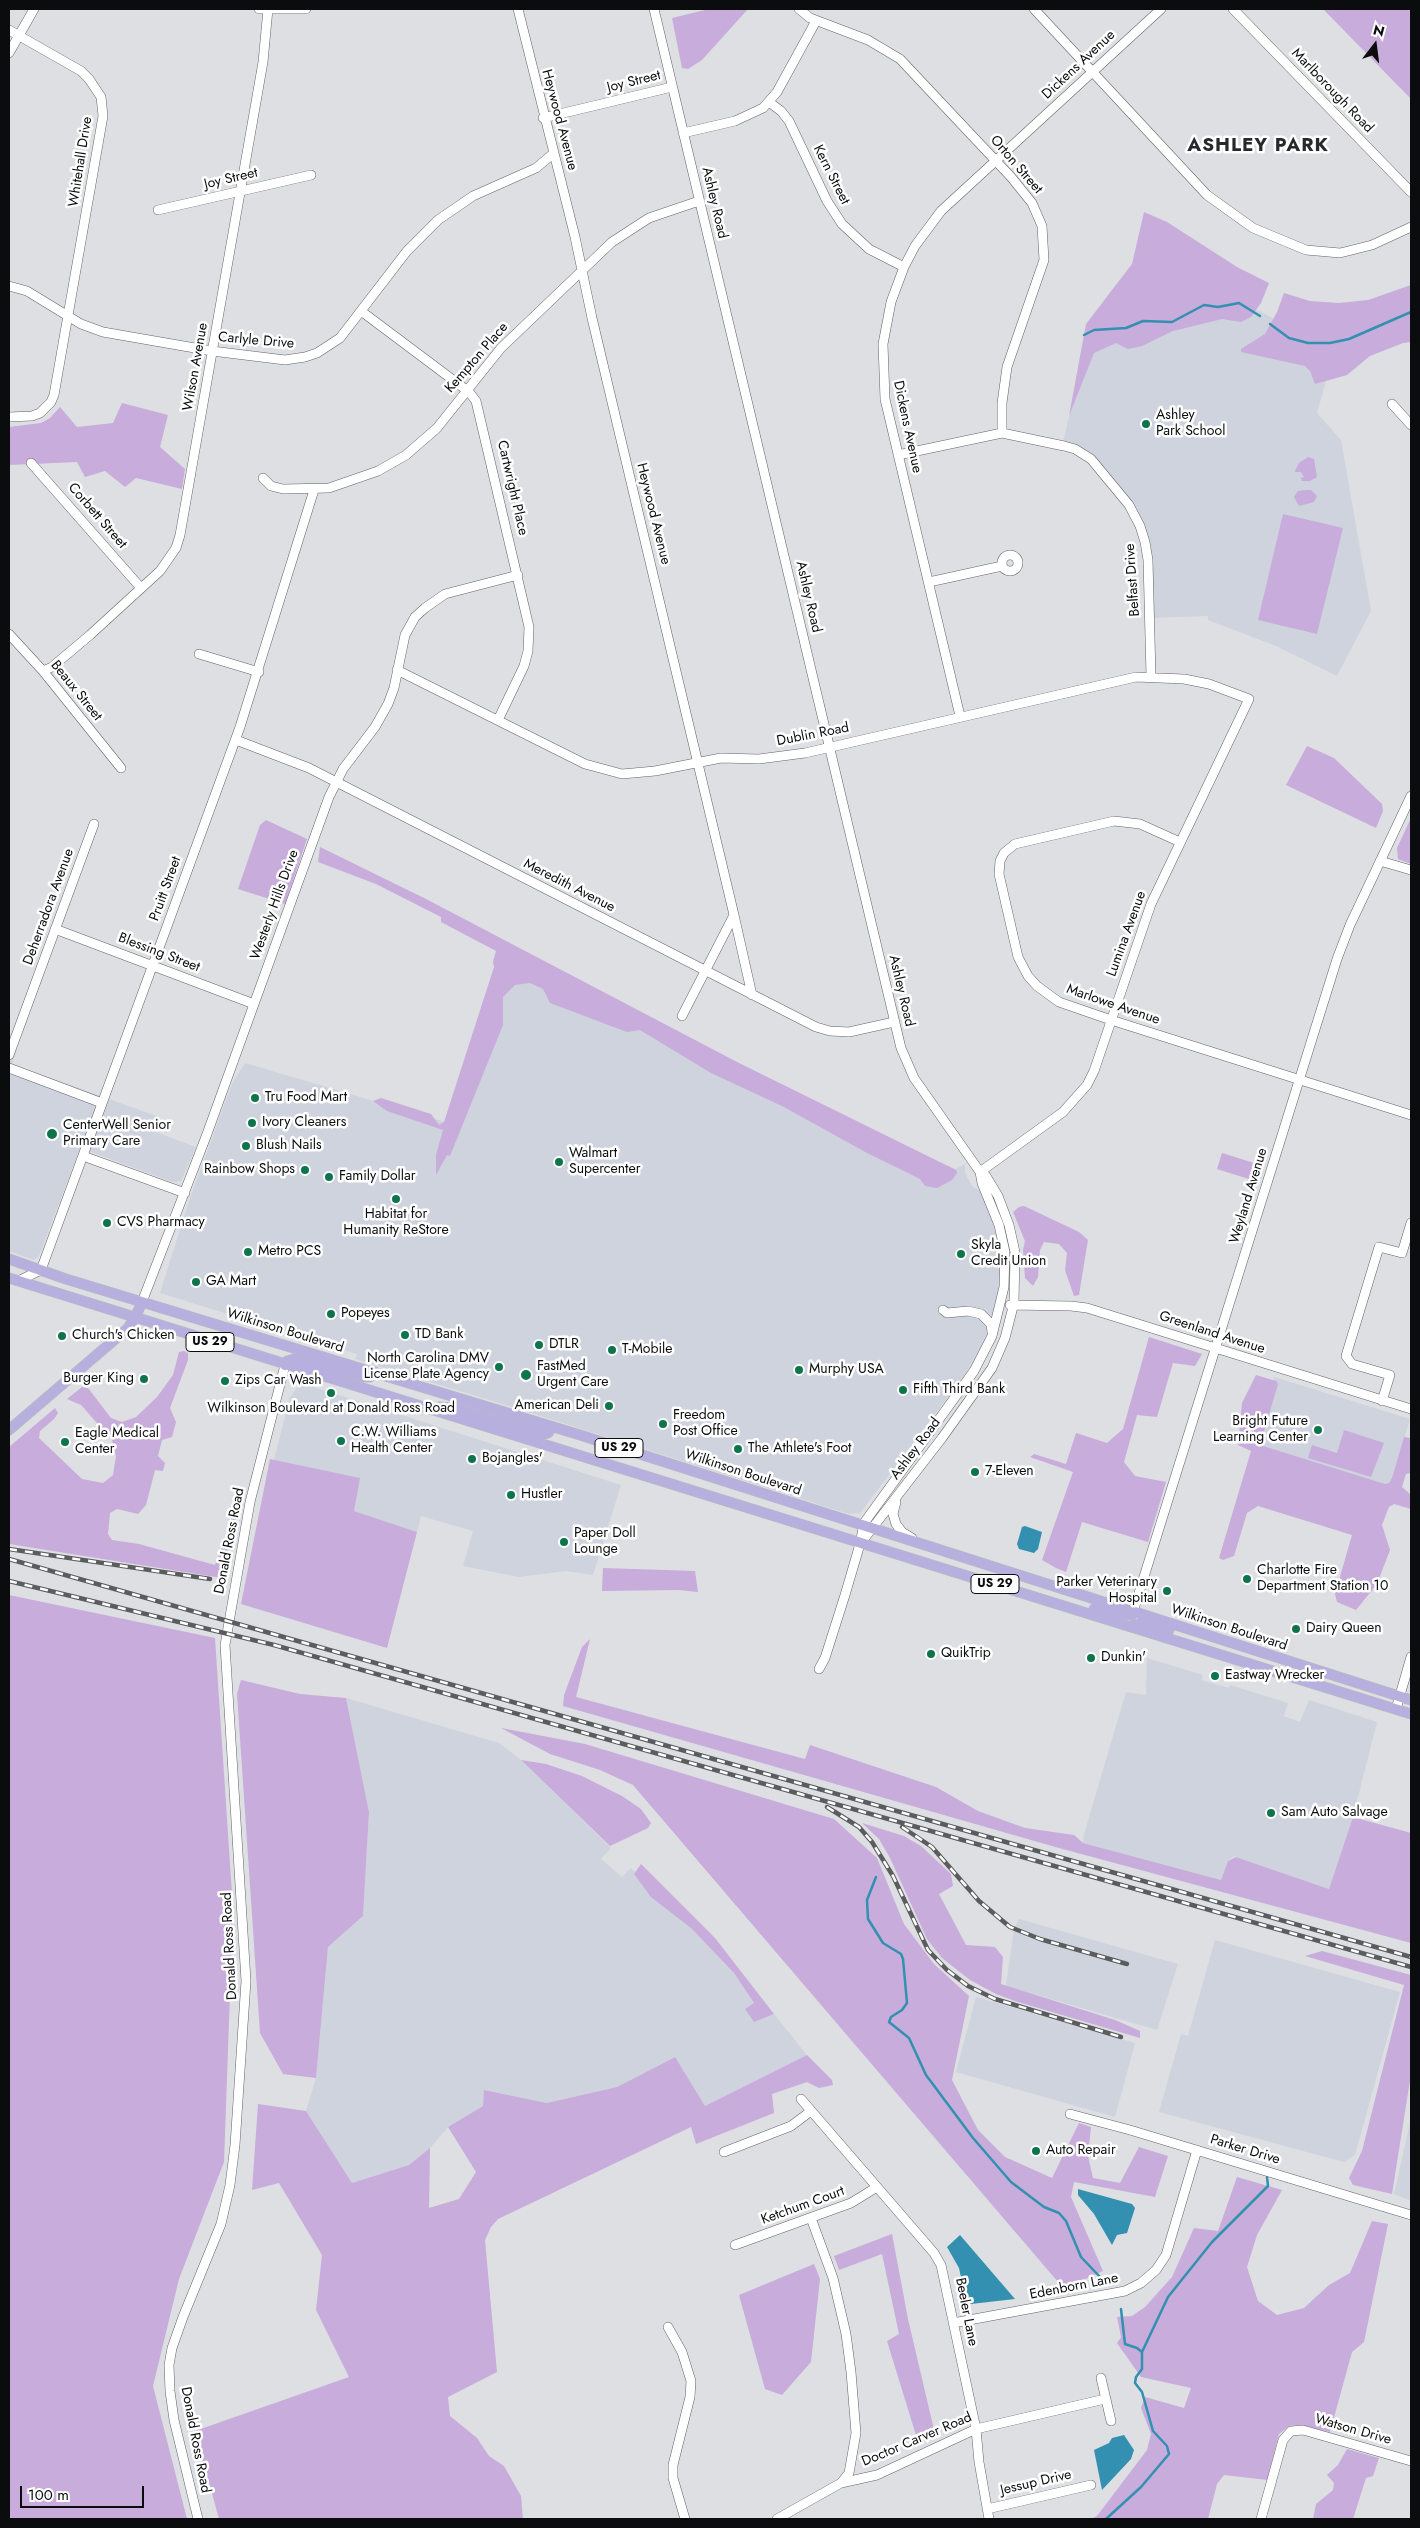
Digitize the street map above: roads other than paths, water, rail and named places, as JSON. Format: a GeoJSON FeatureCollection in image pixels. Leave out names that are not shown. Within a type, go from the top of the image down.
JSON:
{"type":"FeatureCollection","features":[{"type":"Feature","properties":{"kind":"main road","name":"Wilkinson Boulevard"},"geometry":{"type":"LineString","coordinates":[[9,1259],[142,1302],[552,1427],[1411,1700]]}},
{"type":"Feature","properties":{"kind":"main road","name":"Wilkinson Boulevard"},"geometry":{"type":"LineString","coordinates":[[13,1279],[1411,1714]]}},
{"type":"Feature","properties":{"kind":"main road","name":"Westerly Hills Drive"},"geometry":{"type":"LineString","coordinates":[[136,1318],[142,1302]]}},
{"type":"Feature","properties":{"kind":"main road"},"geometry":{"type":"LineString","coordinates":[[9,1430],[127,1329],[136,1318]]}},
{"type":"Feature","properties":{"kind":"main road"},"geometry":{"type":"LineString","coordinates":[[285,1365],[287,1361],[294,1359],[364,1377],[370,1377],[375,1372]]}},
{"type":"Feature","properties":{"kind":"main road"},"geometry":{"type":"LineString","coordinates":[[432,1410],[439,1407],[454,1408],[542,1434],[550,1432],[552,1427]]}},
{"type":"Feature","properties":{"kind":"main road"},"geometry":{"type":"LineString","coordinates":[[1042,1598],[1124,1616],[1129,1616],[1133,1612]]}},
{"type":"Feature","properties":{"kind":"main road"},"geometry":{"type":"LineString","coordinates":[[1129,1627],[1143,1623],[1212,1637]]}},
{"type":"Feature","properties":{"kind":"street"},"geometry":{"type":"LineString","coordinates":[[9,53],[34,9]]}},
{"type":"Feature","properties":{"kind":"street"},"geometry":{"type":"LineString","coordinates":[[259,9],[306,9]]}},
{"type":"Feature","properties":{"kind":"street","name":"Wilson Avenue"},"geometry":{"type":"LineString","coordinates":[[43,670],[52,667],[141,588],[169,560],[180,535],[263,62],[268,9]]}},
{"type":"Feature","properties":{"kind":"street","name":"Heywood Avenue"},"geometry":{"type":"LineString","coordinates":[[518,9],[543,118],[554,153],[582,270],[752,995]]}},
{"type":"Feature","properties":{"kind":"street","name":"Ashley Road"},"geometry":{"type":"LineString","coordinates":[[654,9],[894,1022],[904,1057],[914,1078],[980,1172],[1004,1244],[1005,1270],[1001,1305],[992,1336],[974,1371],[862,1526],[860,1544],[825,1658],[819,1669]]}},
{"type":"Feature","properties":{"kind":"street","name":"Orton Street"},"geometry":{"type":"LineString","coordinates":[[799,9],[816,21],[868,40],[900,59],[995,161],[1032,204],[1042,226],[1044,241],[1041,273],[1008,367],[1002,403],[1002,433]]}},
{"type":"Feature","properties":{"kind":"street"},"geometry":{"type":"LineString","coordinates":[[1034,9],[1208,195],[1234,216],[1268,237],[1306,250],[1340,253],[1372,246],[1411,227]]}},
{"type":"Feature","properties":{"kind":"street","name":"Dickens Avenue"},"geometry":{"type":"LineString","coordinates":[[960,716],[884,388],[883,344],[891,302],[904,267],[915,246],[937,216],[1161,9]]}},
{"type":"Feature","properties":{"kind":"street","name":"Marlborough Road"},"geometry":{"type":"LineString","coordinates":[[1233,9],[1411,192]]}},
{"type":"Feature","properties":{"kind":"street"},"geometry":{"type":"LineString","coordinates":[[683,133],[750,116],[769,102],[816,21]]}},
{"type":"Feature","properties":{"kind":"street","name":"Whitehall Drive"},"geometry":{"type":"LineString","coordinates":[[9,30],[81,71],[97,88],[103,107],[69,316],[51,402],[36,415],[9,417]]}},
{"type":"Feature","properties":{"kind":"street","name":"Joy Street"},"geometry":{"type":"LineString","coordinates":[[543,118],[672,87]]}},
{"type":"Feature","properties":{"kind":"street","name":"Kern Street"},"geometry":{"type":"LineString","coordinates":[[769,102],[789,121],[827,202],[842,224],[869,249],[904,267]]}},
{"type":"Feature","properties":{"kind":"street","name":"Carlyle Drive"},"geometry":{"type":"LineString","coordinates":[[9,286],[27,291],[69,316],[103,332],[212,351],[285,360],[305,357],[318,353],[334,342],[361,311],[407,251],[438,220],[473,196],[536,168],[554,153]]}},
{"type":"Feature","properties":{"kind":"street","name":"Joy Street"},"geometry":{"type":"LineString","coordinates":[[158,210],[311,175]]}},
{"type":"Feature","properties":{"kind":"street","name":"Kempton Place"},"geometry":{"type":"LineString","coordinates":[[263,478],[271,486],[283,489],[314,490],[358,480],[406,454],[437,428],[501,348],[612,242],[639,223],[699,201]]}},
{"type":"Feature","properties":{"kind":"street","name":"Cartwright Place"},"geometry":{"type":"LineString","coordinates":[[361,311],[466,390],[476,401],[528,619],[528,651],[521,674],[498,720]]}},
{"type":"Feature","properties":{"kind":"street"},"geometry":{"type":"LineString","coordinates":[[1392,404],[1411,425]]}},
{"type":"Feature","properties":{"kind":"street","name":"Belfast Drive"},"geometry":{"type":"LineString","coordinates":[[898,454],[1002,433],[1048,441],[1075,449],[1086,455],[1109,479],[1133,512],[1145,542],[1148,560],[1151,676]]}},
{"type":"Feature","properties":{"kind":"street","name":"Corbett Street"},"geometry":{"type":"LineString","coordinates":[[31,463],[141,588]]}},
{"type":"Feature","properties":{"kind":"street","name":"Pruitt Street"},"geometry":{"type":"LineString","coordinates":[[40,1270],[236,740],[259,672],[314,490]]}},
{"type":"Feature","properties":{"kind":"street"},"geometry":{"type":"LineString","coordinates":[[929,582],[1002,566]]}},
{"type":"Feature","properties":{"kind":"street","name":"Westerly Hills Drive"},"geometry":{"type":"LineString","coordinates":[[142,1302],[185,1193],[336,782],[353,753],[384,712],[394,688],[404,635],[415,617],[435,600],[455,590],[518,575]]}},
{"type":"Feature","properties":{"kind":"street","name":"Beaux Street"},"geometry":{"type":"LineString","coordinates":[[9,634],[43,670],[121,768]]}},
{"type":"Feature","properties":{"kind":"street"},"geometry":{"type":"LineString","coordinates":[[199,654],[259,672]]}},
{"type":"Feature","properties":{"kind":"street","name":"Dublin Road"},"geometry":{"type":"LineString","coordinates":[[397,670],[585,764],[606,771],[639,774],[721,758],[782,757],[1123,678],[1151,676],[1178,678],[1209,684],[1249,699]]}},
{"type":"Feature","properties":{"kind":"street","name":"Lumina Avenue"},"geometry":{"type":"LineString","coordinates":[[980,1172],[1072,1104],[1094,1071],[1144,923],[1180,842],[1249,699]]}},
{"type":"Feature","properties":{"kind":"street","name":"Meredith Avenue"},"geometry":{"type":"LineString","coordinates":[[236,740],[284,757],[336,782],[816,1028],[849,1032],[894,1022]]}},
{"type":"Feature","properties":{"kind":"street","name":"Weyland Avenue"},"geometry":{"type":"LineString","coordinates":[[1133,1612],[1337,959],[1350,925],[1411,796]]}},
{"type":"Feature","properties":{"kind":"street","name":"Marlowe Avenue"},"geometry":{"type":"LineString","coordinates":[[1180,842],[1140,824],[1114,821],[1015,844],[1004,853],[1000,861],[999,874],[1016,948],[1028,976],[1037,986],[1059,1002],[1411,1115]]}},
{"type":"Feature","properties":{"kind":"street","name":"Deherradora Avenue"},"geometry":{"type":"LineString","coordinates":[[9,1055],[94,824]]}},
{"type":"Feature","properties":{"kind":"street"},"geometry":{"type":"LineString","coordinates":[[1380,860],[1411,870]]}},
{"type":"Feature","properties":{"kind":"street"},"geometry":{"type":"LineString","coordinates":[[682,1016],[734,915]]}},
{"type":"Feature","properties":{"kind":"street","name":"Blessing Street"},"geometry":{"type":"LineString","coordinates":[[55,929],[254,1004]]}},
{"type":"Feature","properties":{"kind":"street"},"geometry":{"type":"LineString","coordinates":[[9,1068],[102,1103]]}},
{"type":"Feature","properties":{"kind":"street"},"geometry":{"type":"LineString","coordinates":[[83,1156],[185,1193]]}},
{"type":"Feature","properties":{"kind":"street","name":"Ashley Road"},"geometry":{"type":"LineString","coordinates":[[860,1544],[989,1374],[1006,1338],[1014,1304],[1016,1273],[1011,1230],[998,1196],[986,1176],[980,1172]]}},
{"type":"Feature","properties":{"kind":"street"},"geometry":{"type":"LineString","coordinates":[[1382,1400],[1390,1375],[1352,1364],[1346,1356],[1380,1247],[1402,1253],[1411,1223]]}},
{"type":"Feature","properties":{"kind":"street"},"geometry":{"type":"LineString","coordinates":[[13,1279],[40,1270]]}},
{"type":"Feature","properties":{"kind":"street","name":"Greenland Avenue"},"geometry":{"type":"LineString","coordinates":[[1001,1305],[1087,1308],[1411,1409]]}},
{"type":"Feature","properties":{"kind":"street"},"geometry":{"type":"LineString","coordinates":[[943,1310],[947,1313],[968,1311],[981,1314],[991,1324],[992,1336]]}},
{"type":"Feature","properties":{"kind":"street","name":"Donald Ross Road"},"geometry":{"type":"LineString","coordinates":[[198,2519],[174,2420],[169,2365],[181,2322],[221,2224],[230,2185],[236,2145],[246,1981],[225,1645],[250,1502],[285,1365]]}},
{"type":"Feature","properties":{"kind":"street"},"geometry":{"type":"LineString","coordinates":[[902,1491],[895,1507],[894,1519],[900,1530],[917,1543]]}},
{"type":"Feature","properties":{"kind":"street"},"geometry":{"type":"LineString","coordinates":[[1396,1709],[1411,1657]]}},
{"type":"Feature","properties":{"kind":"street","name":"Beeler Lane"},"geometry":{"type":"LineString","coordinates":[[801,2098],[934,2253],[941,2265],[976,2429],[989,2519]]}},
{"type":"Feature","properties":{"kind":"street"},"geometry":{"type":"LineString","coordinates":[[724,2152],[791,2126],[811,2111]]}},
{"type":"Feature","properties":{"kind":"street","name":"Parker Drive"},"geometry":{"type":"LineString","coordinates":[[1070,2114],[1197,2150],[1411,2215]]}},
{"type":"Feature","properties":{"kind":"street","name":"Edenborn Lane"},"geometry":{"type":"LineString","coordinates":[[953,2323],[1125,2291],[1141,2283],[1156,2270],[1166,2255],[1197,2150]]}},
{"type":"Feature","properties":{"kind":"street","name":"Ketchum Court"},"geometry":{"type":"LineString","coordinates":[[735,2245],[860,2199],[877,2187]]}},
{"type":"Feature","properties":{"kind":"street"},"geometry":{"type":"LineString","coordinates":[[811,2218],[833,2278],[846,2334],[851,2372],[856,2423],[855,2443],[849,2473],[841,2483]]}},
{"type":"Feature","properties":{"kind":"street"},"geometry":{"type":"LineString","coordinates":[[668,2327],[682,2352],[690,2381],[690,2397],[673,2465],[674,2478],[685,2519]]}},
{"type":"Feature","properties":{"kind":"street"},"geometry":{"type":"LineString","coordinates":[[1101,2378],[1111,2421]]}},
{"type":"Feature","properties":{"kind":"street","name":"Doctor Carver Road"},"geometry":{"type":"LineString","coordinates":[[777,2519],[841,2483],[877,2475],[976,2429],[1105,2399]]}},
{"type":"Feature","properties":{"kind":"street","name":"Watson Drive"},"geometry":{"type":"LineString","coordinates":[[1261,2519],[1283,2440],[1291,2431],[1302,2430],[1411,2461]]}},
{"type":"Feature","properties":{"kind":"street","name":"Jessup Drive"},"geometry":{"type":"LineString","coordinates":[[987,2509],[1091,2484]]}},
{"type":"Feature","properties":{"kind":"water"},"geometry":{"type":"Polygon","coordinates":[[[1025,1526],[1042,1532],[1038,1549],[1034,1553],[1019,1549],[1017,1544],[1022,1527],[1025,1526]]]}},
{"type":"Feature","properties":{"kind":"water"},"geometry":{"type":"Polygon","coordinates":[[[1078,2189],[1132,2204],[1135,2208],[1127,2233],[1117,2235],[1112,2245],[1094,2214],[1078,2195],[1078,2189]]]}},
{"type":"Feature","properties":{"kind":"water"},"geometry":{"type":"Polygon","coordinates":[[[960,2235],[1015,2299],[971,2304],[966,2301],[959,2268],[947,2247],[960,2235]]]}},
{"type":"Feature","properties":{"kind":"water"},"geometry":{"type":"Polygon","coordinates":[[[1124,2435],[1134,2450],[1131,2459],[1102,2490],[1094,2450],[1109,2443],[1112,2438],[1124,2435]]]}},
{"type":"Feature","properties":{"kind":"waterway"},"geometry":{"type":"LineString","coordinates":[[1084,335],[1094,330],[1126,328],[1143,321],[1172,322],[1204,305],[1218,307],[1239,303],[1260,316]]}},
{"type":"Feature","properties":{"kind":"waterway"},"geometry":{"type":"LineString","coordinates":[[1270,324],[1289,338],[1308,343],[1330,343],[1349,339],[1411,312]]}},
{"type":"Feature","properties":{"kind":"waterway"},"geometry":{"type":"LineString","coordinates":[[876,1877],[867,1900],[868,1919],[883,1943],[901,1954],[907,2003],[902,2010],[891,2017],[889,2022],[909,2038],[926,2075],[973,2138],[1011,2182],[1044,2207],[1059,2213],[1066,2221],[1081,2257],[1102,2279]]}},
{"type":"Feature","properties":{"kind":"waterway"},"geometry":{"type":"LineString","coordinates":[[1263,2155],[1271,2162]]}},
{"type":"Feature","properties":{"kind":"waterway"},"geometry":{"type":"LineString","coordinates":[[1106,2519],[1141,2487],[1169,2454],[1167,2446],[1153,2431],[1142,2392],[1135,2383],[1136,2377],[1142,2369],[1142,2352],[1168,2297],[1212,2242],[1268,2186],[1267,2177]]}},
{"type":"Feature","properties":{"kind":"waterway"},"geometry":{"type":"LineString","coordinates":[[1121,2309],[1125,2344],[1142,2352]]}},
{"type":"Feature","properties":{"kind":"railway"},"geometry":{"type":"LineString","coordinates":[[9,1549],[210,1579]]}},
{"type":"Feature","properties":{"kind":"railway"},"geometry":{"type":"LineString","coordinates":[[9,1559],[1411,1957]]}},
{"type":"Feature","properties":{"kind":"railway"},"geometry":{"type":"LineString","coordinates":[[9,1581],[274,1645],[1411,1967]]}},
{"type":"Feature","properties":{"kind":"railway"},"geometry":{"type":"LineString","coordinates":[[827,1807],[859,1827],[872,1842],[893,1876],[928,1950],[947,1970],[968,1986],[995,1999],[1121,2037]]}},
{"type":"Feature","properties":{"kind":"railway"},"geometry":{"type":"LineString","coordinates":[[902,1827],[932,1847],[979,1901],[1010,1927],[1040,1939],[1127,1964]]}},
{"type":"Feature","properties":{"kind":"place","name":"Ashley Park School"},"geometry":{"type":"Point","coordinates":[1146,424]}},
{"type":"Feature","properties":{"kind":"place","name":"Tru Food Mart"},"geometry":{"type":"Point","coordinates":[255,1098]}},
{"type":"Feature","properties":{"kind":"place","name":"Ivory Cleaners"},"geometry":{"type":"Point","coordinates":[252,1123]}},
{"type":"Feature","properties":{"kind":"place","name":"CenterWell Senior Primary Care"},"geometry":{"type":"Point","coordinates":[52,1134]}},
{"type":"Feature","properties":{"kind":"place","name":"Blush Nails"},"geometry":{"type":"Point","coordinates":[246,1146]}},
{"type":"Feature","properties":{"kind":"place","name":"Walmart Supercenter"},"geometry":{"type":"Point","coordinates":[559,1162]}},
{"type":"Feature","properties":{"kind":"place","name":"Rainbow Shops"},"geometry":{"type":"Point","coordinates":[305,1170]}},
{"type":"Feature","properties":{"kind":"place","name":"Family Dollar"},"geometry":{"type":"Point","coordinates":[329,1177]}},
{"type":"Feature","properties":{"kind":"place","name":"Habitat for Humanity ReStore"},"geometry":{"type":"Point","coordinates":[396,1199]}},
{"type":"Feature","properties":{"kind":"place","name":"CVS Pharmacy"},"geometry":{"type":"Point","coordinates":[107,1223]}},
{"type":"Feature","properties":{"kind":"place","name":"Metro PCS"},"geometry":{"type":"Point","coordinates":[248,1252]}},
{"type":"Feature","properties":{"kind":"place","name":"Skyla Credit Union"},"geometry":{"type":"Point","coordinates":[961,1254]}},
{"type":"Feature","properties":{"kind":"place","name":"GA Mart"},"geometry":{"type":"Point","coordinates":[196,1282]}},
{"type":"Feature","properties":{"kind":"place","name":"Popeyes"},"geometry":{"type":"Point","coordinates":[331,1314]}},
{"type":"Feature","properties":{"kind":"place","name":"TD Bank"},"geometry":{"type":"Point","coordinates":[405,1335]}},
{"type":"Feature","properties":{"kind":"place","name":"Church's Chicken"},"geometry":{"type":"Point","coordinates":[62,1336]}},
{"type":"Feature","properties":{"kind":"place","name":"DTLR"},"geometry":{"type":"Point","coordinates":[539,1345]}},
{"type":"Feature","properties":{"kind":"place","name":"T-Mobile"},"geometry":{"type":"Point","coordinates":[612,1350]}},
{"type":"Feature","properties":{"kind":"place","name":"North Carolina DMV License Plate Agency"},"geometry":{"type":"Point","coordinates":[499,1367]}},
{"type":"Feature","properties":{"kind":"place","name":"Murphy USA"},"geometry":{"type":"Point","coordinates":[799,1370]}},
{"type":"Feature","properties":{"kind":"place","name":"FastMed Urgent Care"},"geometry":{"type":"Point","coordinates":[526,1375]}},
{"type":"Feature","properties":{"kind":"place","name":"Burger King"},"geometry":{"type":"Point","coordinates":[144,1379]}},
{"type":"Feature","properties":{"kind":"place","name":"Zips Car Wash"},"geometry":{"type":"Point","coordinates":[225,1381]}},
{"type":"Feature","properties":{"kind":"place","name":"Fifth Third Bank"},"geometry":{"type":"Point","coordinates":[903,1390]}},
{"type":"Feature","properties":{"kind":"place","name":"Wilkinson Boulevard at Donald Ross Road"},"geometry":{"type":"Point","coordinates":[331,1393]}},
{"type":"Feature","properties":{"kind":"place","name":"American Deli"},"geometry":{"type":"Point","coordinates":[609,1406]}},
{"type":"Feature","properties":{"kind":"place","name":"Freedom Post Office"},"geometry":{"type":"Point","coordinates":[663,1424]}},
{"type":"Feature","properties":{"kind":"place","name":"Bright Future Learning Center"},"geometry":{"type":"Point","coordinates":[1318,1430]}},
{"type":"Feature","properties":{"kind":"place","name":"C.W. Williams Health Center"},"geometry":{"type":"Point","coordinates":[341,1441]}},
{"type":"Feature","properties":{"kind":"place","name":"Eagle Medical Center"},"geometry":{"type":"Point","coordinates":[65,1442]}},
{"type":"Feature","properties":{"kind":"place","name":"The Athlete's Foot"},"geometry":{"type":"Point","coordinates":[738,1449]}},
{"type":"Feature","properties":{"kind":"place","name":"Bojangles'"},"geometry":{"type":"Point","coordinates":[472,1459]}},
{"type":"Feature","properties":{"kind":"place","name":"7-Eleven"},"geometry":{"type":"Point","coordinates":[975,1472]}},
{"type":"Feature","properties":{"kind":"place","name":"Hustler"},"geometry":{"type":"Point","coordinates":[511,1495]}},
{"type":"Feature","properties":{"kind":"place","name":"Paper Doll Lounge"},"geometry":{"type":"Point","coordinates":[564,1542]}},
{"type":"Feature","properties":{"kind":"place","name":"Charlotte Fire Department Station 10"},"geometry":{"type":"Point","coordinates":[1247,1579]}},
{"type":"Feature","properties":{"kind":"place","name":"Parker Veterinary Hospital"},"geometry":{"type":"Point","coordinates":[1167,1591]}},
{"type":"Feature","properties":{"kind":"place","name":"Dairy Queen"},"geometry":{"type":"Point","coordinates":[1296,1629]}},
{"type":"Feature","properties":{"kind":"place","name":"QuikTrip"},"geometry":{"type":"Point","coordinates":[931,1654]}},
{"type":"Feature","properties":{"kind":"place","name":"Dunkin'"},"geometry":{"type":"Point","coordinates":[1091,1658]}},
{"type":"Feature","properties":{"kind":"place","name":"Eastway Wrecker"},"geometry":{"type":"Point","coordinates":[1215,1676]}},
{"type":"Feature","properties":{"kind":"place","name":"Sam Auto Salvage"},"geometry":{"type":"Point","coordinates":[1271,1813]}},
{"type":"Feature","properties":{"kind":"place","name":"Auto Repair"},"geometry":{"type":"Point","coordinates":[1036,2151]}},
{"type":"Feature","properties":{"kind":"district","name":"ASHLEY PARK"},"geometry":{"type":"Point","coordinates":[1258,146]}}]}
